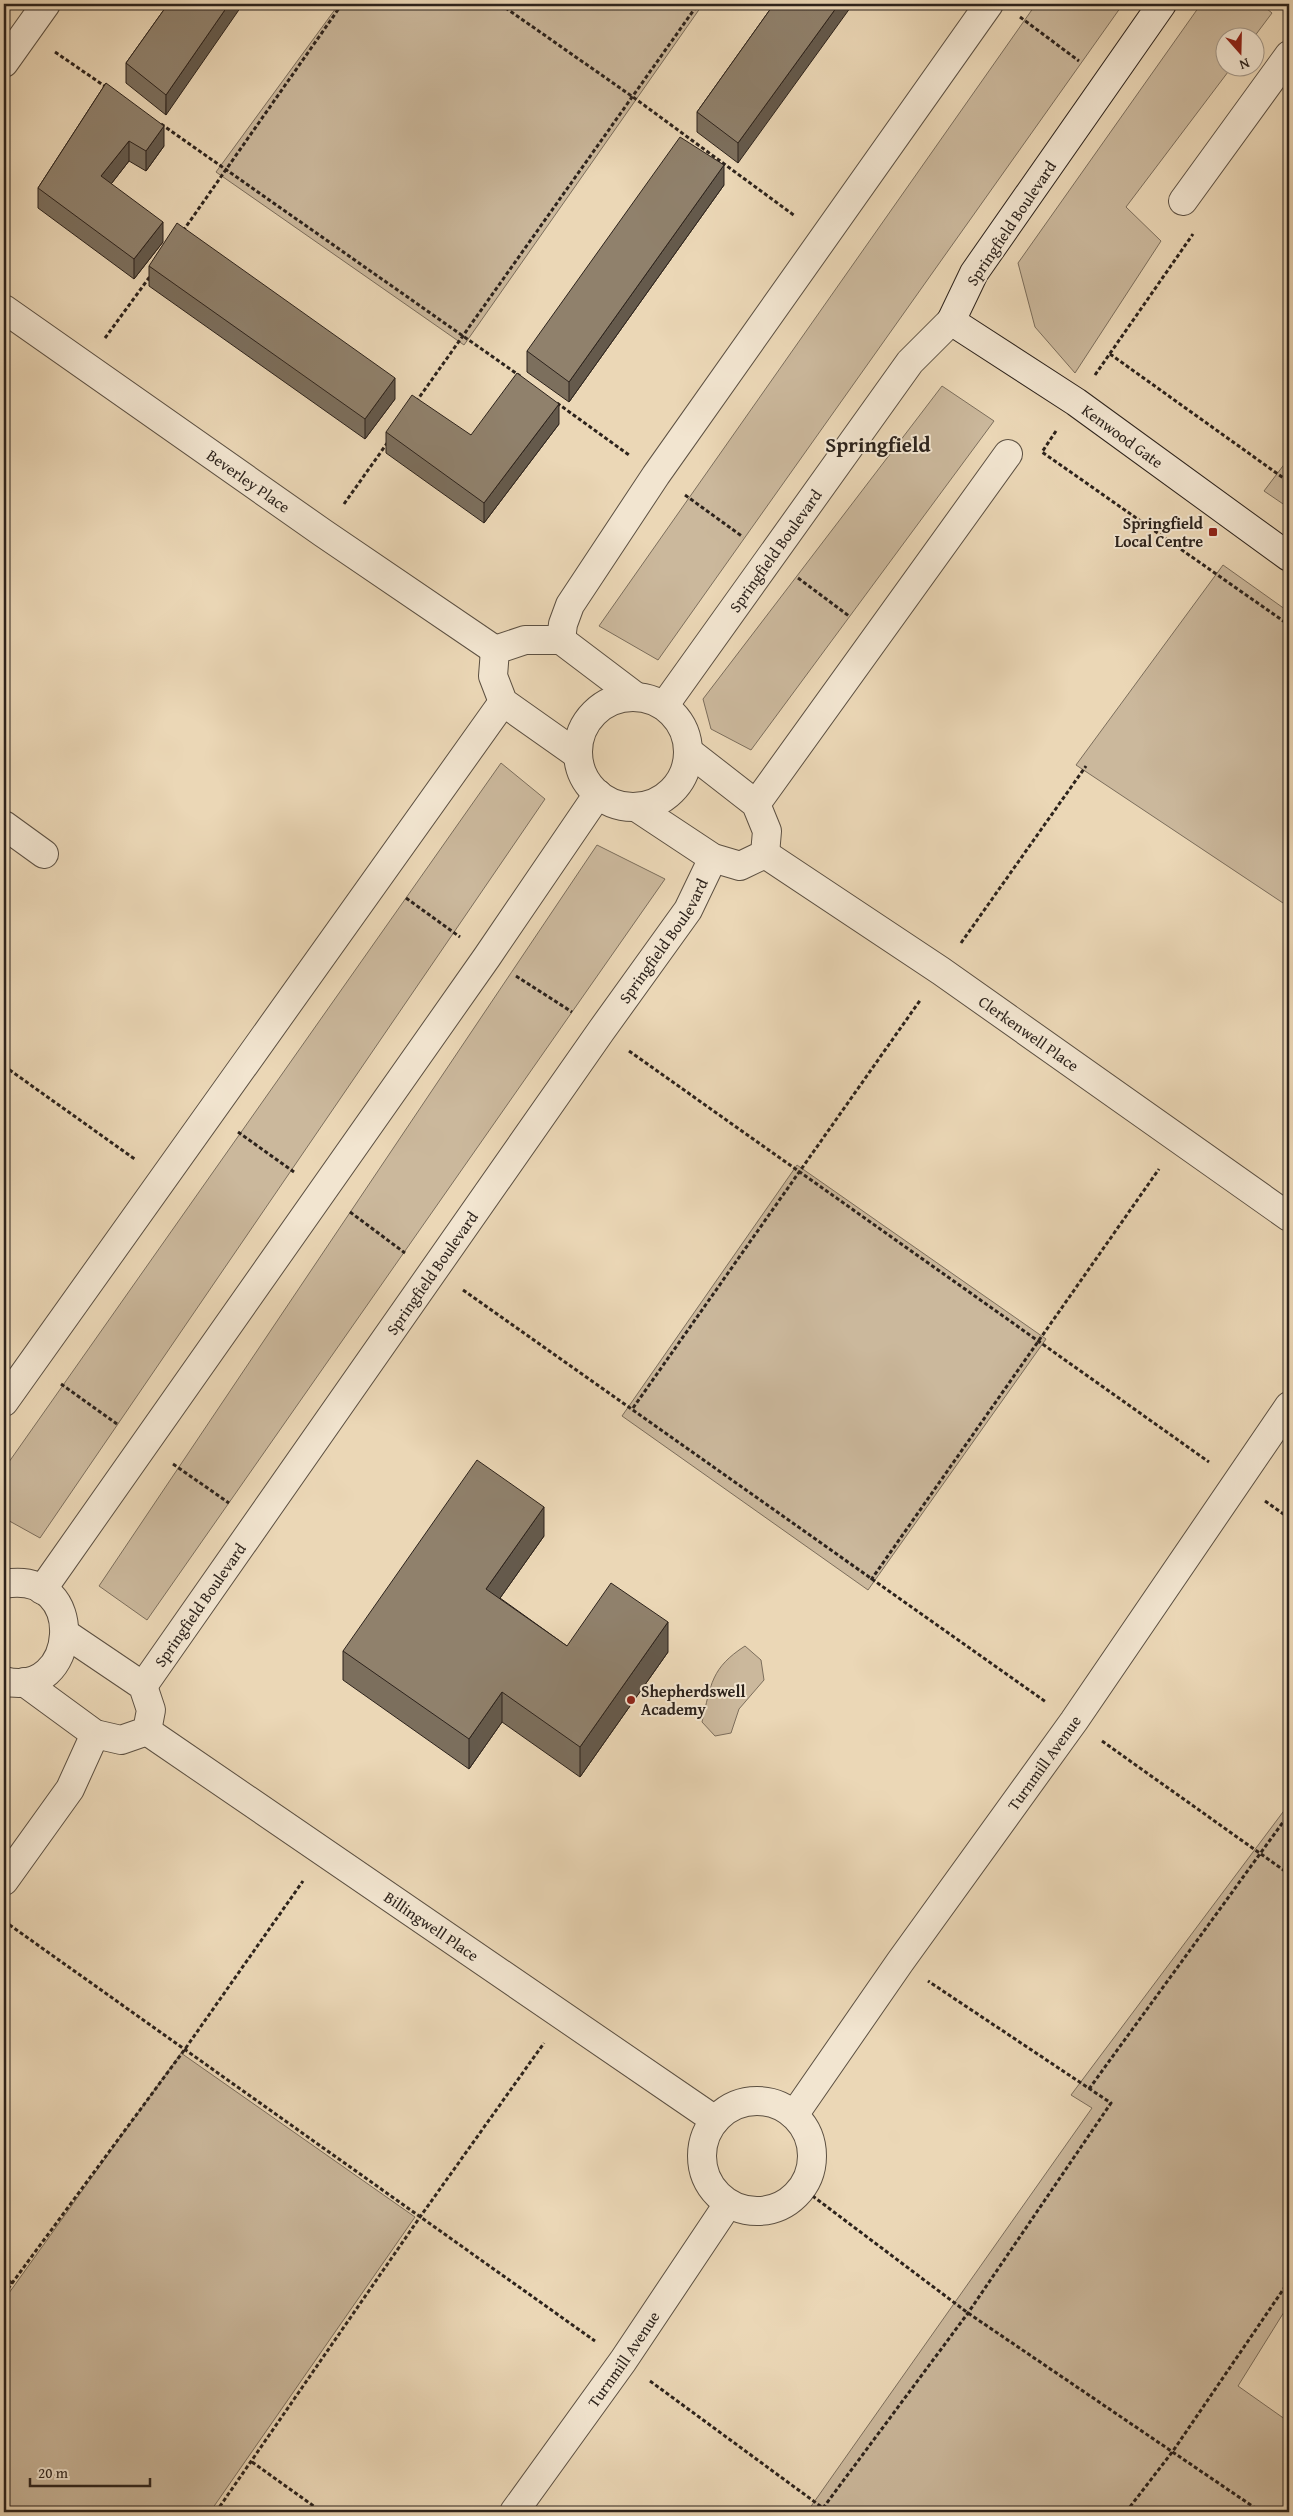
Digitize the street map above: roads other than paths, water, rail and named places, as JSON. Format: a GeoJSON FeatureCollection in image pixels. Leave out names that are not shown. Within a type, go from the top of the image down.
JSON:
{"type":"FeatureCollection","features":[{"type":"Feature","properties":{"kind":"street"},"geometry":{"type":"LineString","coordinates":[[4,63],[46,4]]}},
{"type":"Feature","properties":{"kind":"street"},"geometry":{"type":"LineString","coordinates":[[561,640],[563,624],[570,605],[656,475],[989,4]]}},
{"type":"Feature","properties":{"kind":"street","name":"Springfield Boulevard"},"geometry":{"type":"LineString","coordinates":[[664,706],[910,362],[951,321],[974,273],[1162,4]]}},
{"type":"Feature","properties":{"kind":"street"},"geometry":{"type":"LineString","coordinates":[[1182,201],[1289,55]]}},
{"type":"Feature","properties":{"kind":"street","name":"Beverley Place"},"geometry":{"type":"LineString","coordinates":[[4,309],[323,533],[495,650]]}},
{"type":"Feature","properties":{"kind":"street","name":"Kenwood Gate"},"geometry":{"type":"LineString","coordinates":[[951,321],[1076,402],[1289,556]]}},
{"type":"Feature","properties":{"kind":"street"},"geometry":{"type":"LineString","coordinates":[[756,804],[1008,454]]}},
{"type":"Feature","properties":{"kind":"street"},"geometry":{"type":"LineString","coordinates":[[578,755],[503,702],[493,676],[495,650],[525,640],[561,640],[635,696]]}},
{"type":"Feature","properties":{"kind":"street"},"geometry":{"type":"LineString","coordinates":[[635,696],[650,699],[664,706],[677,718],[686,734],[688,751],[686,768],[678,783],[667,795],[652,803],[622,806],[598,794],[588,783],[581,770],[578,755],[580,737],[588,720],[600,707],[617,699],[635,696]]}},
{"type":"Feature","properties":{"kind":"street"},"geometry":{"type":"LineString","coordinates":[[4,1402],[503,702]]}},
{"type":"Feature","properties":{"kind":"street"},"geometry":{"type":"LineString","coordinates":[[636,806],[713,858],[740,866],[765,854],[767,831],[756,804],[688,751]]}},
{"type":"Feature","properties":{"kind":"street"},"geometry":{"type":"LineString","coordinates":[[42,1590],[487,957],[598,794]]}},
{"type":"Feature","properties":{"kind":"street"},"geometry":{"type":"LineString","coordinates":[[4,825],[44,854]]}},
{"type":"Feature","properties":{"kind":"street","name":"Clerkenwell Place"},"geometry":{"type":"LineString","coordinates":[[765,854],[941,971],[1289,1217]]}},
{"type":"Feature","properties":{"kind":"street","name":"Springfield Boulevard"},"geometry":{"type":"LineString","coordinates":[[143,1686],[601,1031],[688,910],[713,858]]}},
{"type":"Feature","properties":{"kind":"street","name":"Turnmill Avenue"},"geometry":{"type":"LineString","coordinates":[[794,2116],[900,1962],[1074,1722],[1289,1406]]}},
{"type":"Feature","properties":{"kind":"street"},"geometry":{"type":"LineString","coordinates":[[4,1584],[28,1583],[42,1590],[60,1608],[66,1634],[58,1660],[48,1671],[14,1681]]}},
{"type":"Feature","properties":{"kind":"street"},"geometry":{"type":"LineString","coordinates":[[14,1681],[95,1734],[121,1740],[148,1732],[151,1710],[143,1686],[66,1634]]}},
{"type":"Feature","properties":{"kind":"street","name":"Billingwell Place"},"geometry":{"type":"LineString","coordinates":[[148,1732],[714,2120]]}},
{"type":"Feature","properties":{"kind":"street"},"geometry":{"type":"LineString","coordinates":[[4,1881],[70,1789],[95,1734]]}},
{"type":"Feature","properties":{"kind":"street"},"geometry":{"type":"LineString","coordinates":[[745,2102],[762,2102],[779,2106],[794,2116],[804,2128],[810,2143],[812,2158],[809,2174],[802,2188],[790,2200],[776,2208],[752,2210],[728,2204],[714,2191],[704,2174],[702,2155],[705,2137],[714,2120],[728,2109],[745,2102]]}},
{"type":"Feature","properties":{"kind":"street","name":"Turnmill Avenue"},"geometry":{"type":"LineString","coordinates":[[514,2512],[623,2361],[728,2204]]}},
{"type":"Feature","properties":{"kind":"place","name":"Springfield Local Centre"},"geometry":{"type":"Point","coordinates":[1213,532]}},
{"type":"Feature","properties":{"kind":"place","name":"Shepherdswell Academy"},"geometry":{"type":"Point","coordinates":[631,1700]}},
{"type":"Feature","properties":{"kind":"district","name":"Springfield"},"geometry":{"type":"Point","coordinates":[878,444]}}]}
